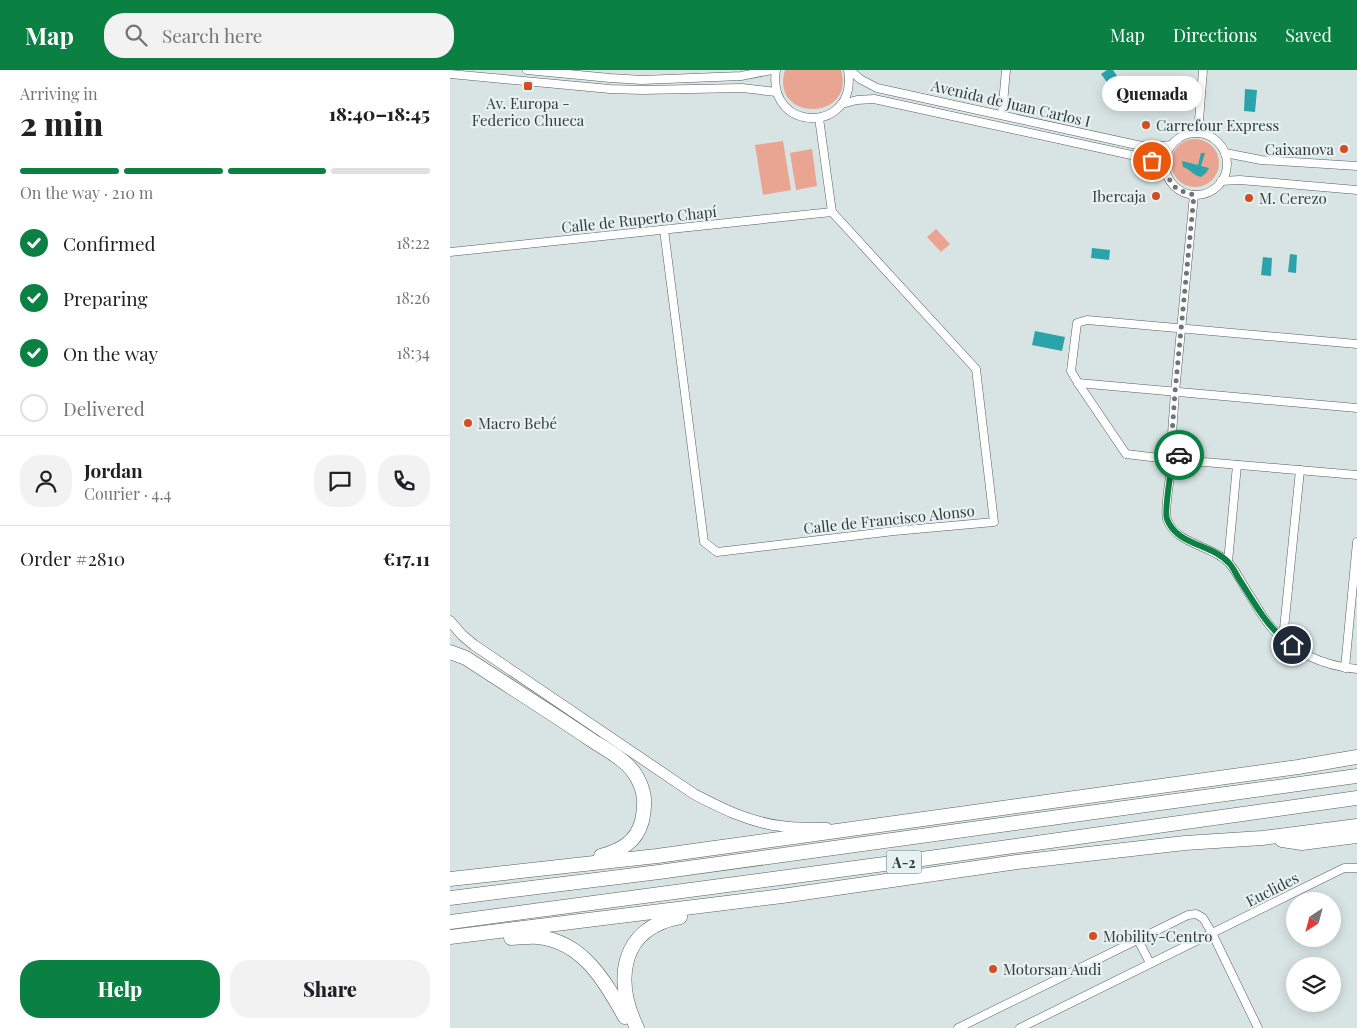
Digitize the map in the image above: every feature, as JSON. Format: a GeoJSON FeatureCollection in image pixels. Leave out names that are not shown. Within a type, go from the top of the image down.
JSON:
{"type":"FeatureCollection","features":[{"type":"Feature","properties":{"kind":"highway"},"geometry":{"type":"LineString","coordinates":[[450,652],[466,658],[622,760],[634,773],[642,788],[646,807],[640,827],[631,841],[620,850],[553,868]]}},
{"type":"Feature","properties":{"kind":"highway"},"geometry":{"type":"LineString","coordinates":[[450,879],[657,856],[1298,767],[1357,757]]}},
{"type":"Feature","properties":{"kind":"highway"},"geometry":{"type":"LineString","coordinates":[[1298,767],[1357,761]]}},
{"type":"Feature","properties":{"kind":"highway","name":"A-2"},"geometry":{"type":"LineString","coordinates":[[450,898],[659,872],[1357,776]]}},
{"type":"Feature","properties":{"kind":"highway","name":"A-2"},"geometry":{"type":"LineString","coordinates":[[450,922],[922,859],[1357,798]]}},
{"type":"Feature","properties":{"kind":"highway"},"geometry":{"type":"LineString","coordinates":[[450,937],[782,896],[1017,862],[1185,843],[1262,838],[1357,826]]}},
{"type":"Feature","properties":{"kind":"highway"},"geometry":{"type":"LineString","coordinates":[[1262,838],[1302,843],[1357,836]]}},
{"type":"Feature","properties":{"kind":"highway"},"geometry":{"type":"LineString","coordinates":[[637,1028],[626,999],[624,970],[626,957],[645,930],[667,919],[782,896]]}},
{"type":"Feature","properties":{"kind":"highway"},"geometry":{"type":"LineString","coordinates":[[450,942],[537,937],[554,941],[570,948],[585,958],[598,973],[612,992],[632,1028]]}},
{"type":"Feature","properties":{"kind":"street"},"geometry":{"type":"LineString","coordinates":[[527,70],[642,80],[741,76],[774,70],[776,92],[781,102],[793,113],[808,118],[820,118],[832,113],[842,104],[848,92],[849,70]]}},
{"type":"Feature","properties":{"kind":"street","name":"Avenida de Juan Carlos I"},"geometry":{"type":"LineString","coordinates":[[849,70],[860,79],[877,88],[1137,146],[1171,145]]}},
{"type":"Feature","properties":{"kind":"street"},"geometry":{"type":"LineString","coordinates":[[1002,115],[1006,70]]}},
{"type":"Feature","properties":{"kind":"street"},"geometry":{"type":"LineString","coordinates":[[1198,133],[1204,70]]}},
{"type":"Feature","properties":{"kind":"street"},"geometry":{"type":"LineString","coordinates":[[450,74],[610,89],[742,88],[776,92]]}},
{"type":"Feature","properties":{"kind":"street","name":"Avenida de Juan Carlos I"},"geometry":{"type":"LineString","coordinates":[[842,104],[857,100],[874,99],[894,103],[1136,156],[1152,161],[1165,170]]}},
{"type":"Feature","properties":{"kind":"street"},"geometry":{"type":"LineString","coordinates":[[820,118],[832,212]]}},
{"type":"Feature","properties":{"kind":"street"},"geometry":{"type":"LineString","coordinates":[[1198,133],[1214,139],[1225,153],[1227,163],[1221,181],[1209,191],[1194,195],[1175,187],[1165,170],[1165,161],[1171,145],[1178,138],[1198,133]]}},
{"type":"Feature","properties":{"kind":"street"},"geometry":{"type":"LineString","coordinates":[[1225,153],[1261,160],[1357,166]]}},
{"type":"Feature","properties":{"kind":"street"},"geometry":{"type":"LineString","coordinates":[[1221,181],[1240,180],[1357,190]]}},
{"type":"Feature","properties":{"kind":"street"},"geometry":{"type":"LineString","coordinates":[[1171,448],[1194,195]]}},
{"type":"Feature","properties":{"kind":"street","name":"Calle de Francisco Alonso"},"geometry":{"type":"LineString","coordinates":[[664,230],[704,542],[717,552],[894,531],[994,522],[976,369],[832,212]]}},
{"type":"Feature","properties":{"kind":"street","name":"Calle de Ruperto Chapí"},"geometry":{"type":"LineString","coordinates":[[450,252],[832,212]]}},
{"type":"Feature","properties":{"kind":"street"},"geometry":{"type":"LineString","coordinates":[[1159,458],[1126,454],[1078,383],[1071,371],[1077,323],[1087,320],[1181,327],[1357,344]]}},
{"type":"Feature","properties":{"kind":"street"},"geometry":{"type":"LineString","coordinates":[[1078,383],[1357,408]]}},
{"type":"Feature","properties":{"kind":"street"},"geometry":{"type":"LineString","coordinates":[[1171,448],[1179,454],[1178,466],[1171,469],[1164,468],[1159,458],[1166,449],[1171,448]]}},
{"type":"Feature","properties":{"kind":"street"},"geometry":{"type":"LineString","coordinates":[[1180,460],[1357,475]]}},
{"type":"Feature","properties":{"kind":"street"},"geometry":{"type":"LineString","coordinates":[[1228,562],[1237,465]]}},
{"type":"Feature","properties":{"kind":"street"},"geometry":{"type":"LineString","coordinates":[[1171,469],[1166,518],[1174,531],[1212,551],[1228,562],[1270,626],[1283,639],[1321,662],[1357,669]]}},
{"type":"Feature","properties":{"kind":"street"},"geometry":{"type":"LineString","coordinates":[[1283,639],[1300,470]]}},
{"type":"Feature","properties":{"kind":"street"},"geometry":{"type":"LineString","coordinates":[[1345,668],[1357,542]]}},
{"type":"Feature","properties":{"kind":"street"},"geometry":{"type":"LineString","coordinates":[[450,621],[474,645],[518,677],[694,794],[729,812],[758,822],[783,827],[841,830]]}},
{"type":"Feature","properties":{"kind":"street","name":"Euclides"},"geometry":{"type":"LineString","coordinates":[[1020,1028],[1344,868],[1357,868]]}},
{"type":"Feature","properties":{"kind":"street"},"geometry":{"type":"LineString","coordinates":[[958,1028],[1188,915],[1196,914],[1203,918],[1212,934],[1258,1028]]}},
{"type":"Feature","properties":{"kind":"street"},"geometry":{"type":"LineString","coordinates":[[1138,940],[1150,964]]}},
{"type":"Feature","properties":{"kind":"shaded area"},"geometry":{"type":"Polygon","coordinates":[[[785,70],[841,70],[842,87],[836,99],[826,107],[813,109],[800,107],[789,99],[783,87],[785,70]]]}},
{"type":"Feature","properties":{"kind":"shaded area"},"geometry":{"type":"Polygon","coordinates":[[[1195,139],[1204,141],[1212,146],[1217,154],[1219,163],[1217,172],[1212,180],[1204,185],[1195,187],[1186,185],[1178,180],[1173,172],[1171,163],[1173,154],[1178,146],[1186,141],[1195,139]]]}},
{"type":"Feature","properties":{"kind":"shaded area"},"geometry":{"type":"Polygon","coordinates":[[[783,141],[791,190],[763,195],[755,145],[783,141]]]}},
{"type":"Feature","properties":{"kind":"shaded area"},"geometry":{"type":"Polygon","coordinates":[[[812,149],[817,186],[796,190],[790,153],[812,149]]]}},
{"type":"Feature","properties":{"kind":"shaded area"},"geometry":{"type":"Polygon","coordinates":[[[936,229],[950,244],[941,252],[927,237],[936,229]]]}},
{"type":"Feature","properties":{"kind":"water"},"geometry":{"type":"Polygon","coordinates":[[[1107,70],[1113,70],[1121,82],[1112,89],[1101,74],[1107,70]]]}},
{"type":"Feature","properties":{"kind":"water"},"geometry":{"type":"Polygon","coordinates":[[[1245,89],[1257,90],[1255,112],[1244,111],[1245,89]]]}},
{"type":"Feature","properties":{"kind":"water"},"geometry":{"type":"Polygon","coordinates":[[[1201,153],[1205,153],[1201,166],[1209,168],[1201,177],[1183,167],[1182,161],[1198,165],[1201,153]]]}},
{"type":"Feature","properties":{"kind":"water"},"geometry":{"type":"Polygon","coordinates":[[[1092,248],[1110,250],[1109,260],[1091,258],[1092,248]]]}},
{"type":"Feature","properties":{"kind":"water"},"geometry":{"type":"Polygon","coordinates":[[[1290,254],[1297,255],[1296,273],[1288,272],[1290,254]]]}},
{"type":"Feature","properties":{"kind":"water"},"geometry":{"type":"Polygon","coordinates":[[[1263,257],[1272,258],[1271,276],[1261,275],[1263,257]]]}},
{"type":"Feature","properties":{"kind":"water"},"geometry":{"type":"Polygon","coordinates":[[[1035,331],[1065,337],[1062,351],[1032,345],[1035,331]]]}},
{"type":"Feature","properties":{"kind":"way so far"},"geometry":{"type":"LineString","coordinates":[[1152,161],[1165,170],[1175,187],[1194,195],[1171,448],[1179,455]]}},
{"type":"Feature","properties":{"kind":"place","name":"Av. Europa - Federico Chueca"},"geometry":{"type":"Point","coordinates":[528,86]}},
{"type":"Feature","properties":{"kind":"place","name":"Carrefour Express"},"geometry":{"type":"Point","coordinates":[1146,125]}},
{"type":"Feature","properties":{"kind":"place","name":"Caixanova"},"geometry":{"type":"Point","coordinates":[1344,149]}},
{"type":"Feature","properties":{"kind":"place","name":"Quemada"},"geometry":{"type":"Point","coordinates":[1152,161]}},
{"type":"Feature","properties":{"kind":"place","name":"Ibercaja"},"geometry":{"type":"Point","coordinates":[1156,196]}},
{"type":"Feature","properties":{"kind":"place","name":"M. Cerezo"},"geometry":{"type":"Point","coordinates":[1249,198]}},
{"type":"Feature","properties":{"kind":"place","name":"Macro Bebé"},"geometry":{"type":"Point","coordinates":[468,423]}},
{"type":"Feature","properties":{"kind":"place","name":"Mobility-Centro"},"geometry":{"type":"Point","coordinates":[1093,936]}},
{"type":"Feature","properties":{"kind":"place","name":"Motorsan Audi"},"geometry":{"type":"Point","coordinates":[993,969]}},
{"type":"Feature","properties":{"kind":"route"},"geometry":{"type":"LineString","coordinates":[[1179,455],[1178,466],[1171,469],[1166,518],[1174,531],[1212,551],[1228,562],[1270,626],[1292,645]]}}]}
